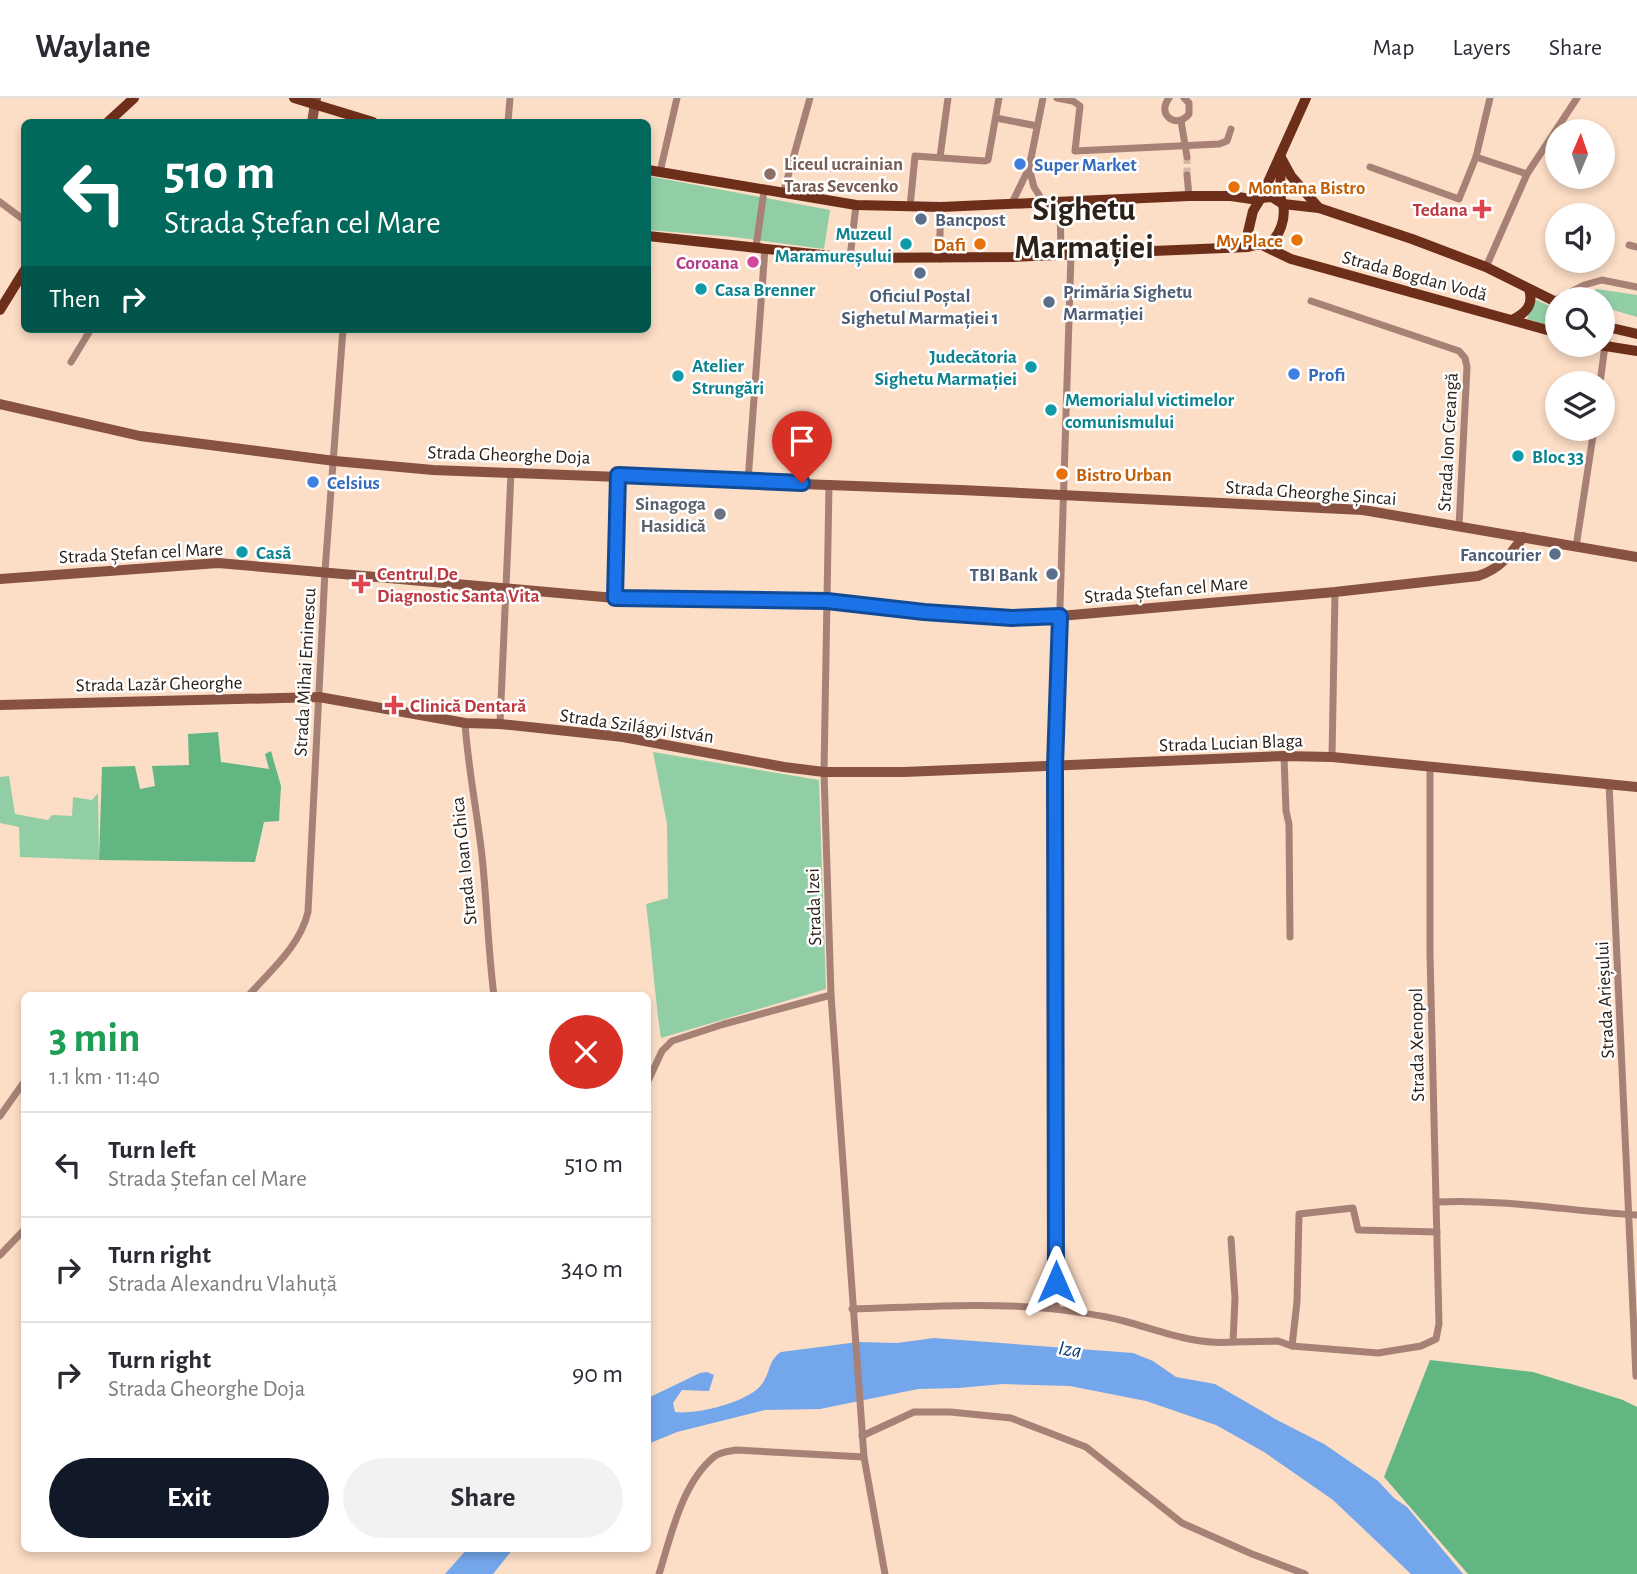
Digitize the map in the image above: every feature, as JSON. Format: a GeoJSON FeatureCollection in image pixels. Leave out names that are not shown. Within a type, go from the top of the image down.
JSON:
{"type":"FeatureCollection","features":[{"type":"Feature","properties":{"kind":"main road"},"geometry":{"type":"LineString","coordinates":[[111,119],[134,98]]}},
{"type":"Feature","properties":{"kind":"main road"},"geometry":{"type":"LineString","coordinates":[[294,98],[315,102],[364,119]]}},
{"type":"Feature","properties":{"kind":"main road"},"geometry":{"type":"LineString","coordinates":[[1260,245],[1249,236],[1252,211],[1307,98]]}},
{"type":"Feature","properties":{"kind":"main road"},"geometry":{"type":"LineString","coordinates":[[651,236],[850,258],[939,259],[1248,247],[1276,238],[1284,216],[1279,156]]}},
{"type":"Feature","properties":{"kind":"main road"},"geometry":{"type":"LineString","coordinates":[[1279,156],[1300,188],[1319,208]]}},
{"type":"Feature","properties":{"kind":"main road"},"geometry":{"type":"LineString","coordinates":[[651,170],[856,205],[910,208],[1189,196],[1260,199],[1272,197],[1282,203]]}},
{"type":"Feature","properties":{"kind":"main road","name":"Strada Bogdan Vodă"},"geometry":{"type":"LineString","coordinates":[[1282,203],[1319,208],[1486,267],[1545,297]]}},
{"type":"Feature","properties":{"kind":"main road","name":"Strada Bogdan Vodă"},"geometry":{"type":"LineString","coordinates":[[1260,245],[1292,259],[1545,329]]}},
{"type":"Feature","properties":{"kind":"main road"},"geometry":{"type":"LineString","coordinates":[[0,310],[21,276]]}},
{"type":"Feature","properties":{"kind":"main road"},"geometry":{"type":"LineString","coordinates":[[1513,320],[1524,314],[1530,305],[1529,289]]}},
{"type":"Feature","properties":{"kind":"main road"},"geometry":{"type":"LineString","coordinates":[[1615,330],[1637,334]]}},
{"type":"Feature","properties":{"kind":"main road"},"geometry":{"type":"LineString","coordinates":[[1615,348],[1637,351]]}},
{"type":"Feature","properties":{"kind":"main road","name":"Strada Gheorghe Doja"},"geometry":{"type":"LineString","coordinates":[[0,404],[140,436],[335,461],[433,470],[1064,494]]}},
{"type":"Feature","properties":{"kind":"main road","name":"Strada Gheorghe Șincai"},"geometry":{"type":"LineString","coordinates":[[1064,494],[1363,510],[1637,556]]}},
{"type":"Feature","properties":{"kind":"main road","name":"Strada Ștefan cel Mare"},"geometry":{"type":"LineString","coordinates":[[0,579],[218,563],[615,598],[827,601],[1012,618],[1335,592],[1478,576],[1502,564],[1523,537]]}},
{"type":"Feature","properties":{"kind":"main road","name":"Strada Lazăr Gheorghe"},"geometry":{"type":"LineString","coordinates":[[0,705],[319,697]]}},
{"type":"Feature","properties":{"kind":"main road","name":"Strada Szilágyi István"},"geometry":{"type":"LineString","coordinates":[[319,697],[465,723],[623,737],[824,772]]}},
{"type":"Feature","properties":{"kind":"main road","name":"Strada Lucian Blaga"},"geometry":{"type":"LineString","coordinates":[[824,772],[904,772],[1284,756],[1332,757],[1637,787]]}},
{"type":"Feature","properties":{"kind":"street"},"geometry":{"type":"LineString","coordinates":[[508,119],[510,98]]}},
{"type":"Feature","properties":{"kind":"street"},"geometry":{"type":"LineString","coordinates":[[660,172],[677,98]]}},
{"type":"Feature","properties":{"kind":"street"},"geometry":{"type":"LineString","coordinates":[[783,194],[810,98]]}},
{"type":"Feature","properties":{"kind":"street"},"geometry":{"type":"LineString","coordinates":[[940,157],[947,98]]}},
{"type":"Feature","properties":{"kind":"street"},"geometry":{"type":"LineString","coordinates":[[910,208],[915,156],[988,160],[999,98]]}},
{"type":"Feature","properties":{"kind":"street"},"geometry":{"type":"LineString","coordinates":[[1011,205],[1029,168],[1042,98]]}},
{"type":"Feature","properties":{"kind":"street"},"geometry":{"type":"LineString","coordinates":[[1057,98],[1073,101],[1080,106],[1075,151],[1219,144],[1227,141],[1231,129]]}},
{"type":"Feature","properties":{"kind":"street"},"geometry":{"type":"LineString","coordinates":[[1169,98],[1164,106],[1166,116],[1175,121],[1181,121],[1189,114],[1190,108],[1184,98]]}},
{"type":"Feature","properties":{"kind":"street"},"geometry":{"type":"LineString","coordinates":[[1370,167],[1459,199],[1476,157],[1490,98]]}},
{"type":"Feature","properties":{"kind":"street"},"geometry":{"type":"LineString","coordinates":[[1486,267],[1527,174],[1577,98]]}},
{"type":"Feature","properties":{"kind":"street"},"geometry":{"type":"LineString","coordinates":[[996,118],[1037,126]]}},
{"type":"Feature","properties":{"kind":"street"},"geometry":{"type":"LineString","coordinates":[[1181,121],[1186,157]]}},
{"type":"Feature","properties":{"kind":"street"},"geometry":{"type":"LineString","coordinates":[[1476,157],[1527,174]]}},
{"type":"Feature","properties":{"kind":"street"},"geometry":{"type":"LineString","coordinates":[[1029,168],[1034,187],[1044,203]]}},
{"type":"Feature","properties":{"kind":"street"},"geometry":{"type":"LineString","coordinates":[[1187,175],[1189,196]]}},
{"type":"Feature","properties":{"kind":"street"},"geometry":{"type":"LineString","coordinates":[[748,481],[764,191]]}},
{"type":"Feature","properties":{"kind":"street"},"geometry":{"type":"LineString","coordinates":[[0,202],[21,218]]}},
{"type":"Feature","properties":{"kind":"street"},"geometry":{"type":"LineString","coordinates":[[1056,1309],[1055,766],[1064,494],[1066,255],[1060,202]]}},
{"type":"Feature","properties":{"kind":"street"},"geometry":{"type":"LineString","coordinates":[[850,258],[856,205]]}},
{"type":"Feature","properties":{"kind":"street"},"geometry":{"type":"LineString","coordinates":[[939,259],[941,207]]}},
{"type":"Feature","properties":{"kind":"street"},"geometry":{"type":"LineString","coordinates":[[1581,287],[1602,280],[1637,287]]}},
{"type":"Feature","properties":{"kind":"street","name":"Strada Ion Creangă"},"geometry":{"type":"LineString","coordinates":[[1311,301],[1459,351],[1465,358],[1467,367],[1459,526]]}},
{"type":"Feature","properties":{"kind":"street"},"geometry":{"type":"LineString","coordinates":[[71,362],[89,333]]}},
{"type":"Feature","properties":{"kind":"street","name":"Strada Mihai Eminescu"},"geometry":{"type":"LineString","coordinates":[[252,992],[293,947],[304,928],[307,912],[325,571],[343,333]]}},
{"type":"Feature","properties":{"kind":"street"},"geometry":{"type":"LineString","coordinates":[[1576,547],[1592,441]]}},
{"type":"Feature","properties":{"kind":"street"},"geometry":{"type":"LineString","coordinates":[[500,724],[511,472]]}},
{"type":"Feature","properties":{"kind":"street"},"geometry":{"type":"LineString","coordinates":[[615,598],[618,475]]}},
{"type":"Feature","properties":{"kind":"street","name":"Strada Izei"},"geometry":{"type":"LineString","coordinates":[[830,485],[824,772],[831,995],[862,1436],[885,1574]]}},
{"type":"Feature","properties":{"kind":"street"},"geometry":{"type":"LineString","coordinates":[[1332,757],[1335,592]]}},
{"type":"Feature","properties":{"kind":"street","name":"Strada Ioan Ghica"},"geometry":{"type":"LineString","coordinates":[[465,723],[468,767],[482,856],[494,992]]}},
{"type":"Feature","properties":{"kind":"street"},"geometry":{"type":"LineString","coordinates":[[1284,756],[1289,824],[1290,937]]}},
{"type":"Feature","properties":{"kind":"street","name":"Strada Xenopol"},"geometry":{"type":"LineString","coordinates":[[1292,1346],[1378,1353],[1421,1346],[1436,1339],[1437,1202],[1430,996],[1430,766]]}},
{"type":"Feature","properties":{"kind":"street","name":"Strada Arieșului"},"geometry":{"type":"LineString","coordinates":[[1609,783],[1633,1215],[1636,1376]]}},
{"type":"Feature","properties":{"kind":"street"},"geometry":{"type":"LineString","coordinates":[[651,1072],[662,1051],[672,1041],[831,995]]}},
{"type":"Feature","properties":{"kind":"street"},"geometry":{"type":"LineString","coordinates":[[0,1116],[21,1086]]}},
{"type":"Feature","properties":{"kind":"street"},"geometry":{"type":"LineString","coordinates":[[1437,1202],[1524,1205],[1633,1215]]}},
{"type":"Feature","properties":{"kind":"street"},"geometry":{"type":"LineString","coordinates":[[852,1309],[1001,1306],[1056,1309],[1121,1320],[1189,1340],[1215,1343],[1278,1341],[1292,1346],[1297,1302],[1299,1214],[1353,1208],[1358,1230],[1437,1232]]}},
{"type":"Feature","properties":{"kind":"street"},"geometry":{"type":"LineString","coordinates":[[0,1255],[21,1233]]}},
{"type":"Feature","properties":{"kind":"street"},"geometry":{"type":"LineString","coordinates":[[1231,1239],[1236,1298],[1233,1342]]}},
{"type":"Feature","properties":{"kind":"street"},"geometry":{"type":"LineString","coordinates":[[13,1241],[21,1240]]}},
{"type":"Feature","properties":{"kind":"street"},"geometry":{"type":"LineString","coordinates":[[862,1436],[914,1412],[950,1412],[1011,1418],[1086,1447],[1182,1523],[1305,1574]]}},
{"type":"Feature","properties":{"kind":"street"},"geometry":{"type":"LineString","coordinates":[[659,1574],[680,1506],[716,1455],[736,1450],[864,1457]]}},
{"type":"Feature","properties":{"kind":"green space"},"geometry":{"type":"Polygon","coordinates":[[[651,177],[830,210],[824,249],[734,237],[651,230],[651,177]]]}},
{"type":"Feature","properties":{"kind":"green space"},"geometry":{"type":"Polygon","coordinates":[[[1615,292],[1637,295],[1637,317],[1615,311],[1615,292]]]}},
{"type":"Feature","properties":{"kind":"green space"},"geometry":{"type":"Polygon","coordinates":[[[1534,299],[1545,304],[1545,324],[1527,319],[1534,299]]]}},
{"type":"Feature","properties":{"kind":"green space"},"geometry":{"type":"Polygon","coordinates":[[[218,732],[221,762],[269,769],[265,754],[271,751],[281,786],[279,821],[264,822],[255,862],[99,860],[102,767],[135,766],[140,789],[155,786],[152,766],[189,765],[188,734],[218,732]]]}},
{"type":"Feature","properties":{"kind":"green space"},"geometry":{"type":"Polygon","coordinates":[[[653,752],[819,780],[826,989],[661,1038],[646,904],[668,898],[667,824],[653,752]]]}},
{"type":"Feature","properties":{"kind":"green space"},"geometry":{"type":"Polygon","coordinates":[[[9,776],[15,814],[48,820],[52,815],[72,816],[73,797],[92,800],[98,793],[99,860],[20,857],[19,827],[0,823],[0,777],[9,776]]]}},
{"type":"Feature","properties":{"kind":"green space"},"geometry":{"type":"Polygon","coordinates":[[[1430,1360],[1533,1372],[1623,1400],[1637,1407],[1637,1574],[1468,1574],[1384,1477],[1430,1360]]]}},
{"type":"Feature","properties":{"kind":"water","name":"Iza"},"geometry":{"type":"Polygon","coordinates":[[[934,1338],[1133,1353],[1153,1361],[1176,1377],[1215,1384],[1324,1444],[1378,1481],[1407,1507],[1463,1574],[1411,1574],[1333,1500],[1264,1452],[1216,1425],[1146,1401],[1070,1386],[1003,1384],[918,1389],[820,1409],[765,1410],[677,1432],[651,1443],[651,1397],[700,1373],[714,1375],[709,1391],[682,1390],[673,1403],[675,1412],[709,1409],[746,1396],[762,1384],[774,1359],[781,1352],[858,1342],[897,1343],[934,1338]]]}},
{"type":"Feature","properties":{"kind":"water"},"geometry":{"type":"Polygon","coordinates":[[[464,1552],[511,1552],[493,1574],[445,1574],[464,1552]]]}},
{"type":"Feature","properties":{"kind":"tunnel"},"geometry":{"type":"LineString","coordinates":[[1187,157],[1187,175]]}},
{"type":"Feature","properties":{"kind":"place","name":"Super Market"},"geometry":{"type":"Point","coordinates":[1020,164]}},
{"type":"Feature","properties":{"kind":"place","name":"Liceul ucrainian Taras Sevcenko"},"geometry":{"type":"Point","coordinates":[770,174]}},
{"type":"Feature","properties":{"kind":"place","name":"Montana Bistro"},"geometry":{"type":"Point","coordinates":[1234,187]}},
{"type":"Feature","properties":{"kind":"place","name":"Tedana"},"geometry":{"type":"Point","coordinates":[1482,209]}},
{"type":"Feature","properties":{"kind":"place","name":"Bancpost"},"geometry":{"type":"Point","coordinates":[921,219]}},
{"type":"Feature","properties":{"kind":"place","name":"My Place"},"geometry":{"type":"Point","coordinates":[1297,240]}},
{"type":"Feature","properties":{"kind":"place","name":"Muzeul Maramureșului"},"geometry":{"type":"Point","coordinates":[906,244]}},
{"type":"Feature","properties":{"kind":"place","name":"Dafi"},"geometry":{"type":"Point","coordinates":[980,244]}},
{"type":"Feature","properties":{"kind":"place","name":"Coroana"},"geometry":{"type":"Point","coordinates":[753,262]}},
{"type":"Feature","properties":{"kind":"place","name":"Oficiul Poștal Sighetul Marmației 1"},"geometry":{"type":"Point","coordinates":[920,273]}},
{"type":"Feature","properties":{"kind":"place","name":"Casa Brenner"},"geometry":{"type":"Point","coordinates":[701,289]}},
{"type":"Feature","properties":{"kind":"place","name":"Primăria Sighetu Marmației"},"geometry":{"type":"Point","coordinates":[1049,302]}},
{"type":"Feature","properties":{"kind":"place","name":"Judecătoria Sighetu Marmației"},"geometry":{"type":"Point","coordinates":[1031,367]}},
{"type":"Feature","properties":{"kind":"place","name":"Profi"},"geometry":{"type":"Point","coordinates":[1294,374]}},
{"type":"Feature","properties":{"kind":"place","name":"Atelier Strungări"},"geometry":{"type":"Point","coordinates":[678,376]}},
{"type":"Feature","properties":{"kind":"place","name":"Memorialul victimelor comunismului"},"geometry":{"type":"Point","coordinates":[1051,410]}},
{"type":"Feature","properties":{"kind":"place","name":"Bloc 33"},"geometry":{"type":"Point","coordinates":[1518,456]}},
{"type":"Feature","properties":{"kind":"place","name":"Bistro Urban"},"geometry":{"type":"Point","coordinates":[1062,474]}},
{"type":"Feature","properties":{"kind":"place","name":"Celsius"},"geometry":{"type":"Point","coordinates":[313,482]}},
{"type":"Feature","properties":{"kind":"place","name":"Sinagoga Hasidică"},"geometry":{"type":"Point","coordinates":[720,514]}},
{"type":"Feature","properties":{"kind":"place","name":"Casă"},"geometry":{"type":"Point","coordinates":[242,552]}},
{"type":"Feature","properties":{"kind":"place","name":"Fancourier"},"geometry":{"type":"Point","coordinates":[1555,554]}},
{"type":"Feature","properties":{"kind":"place","name":"TBI Bank"},"geometry":{"type":"Point","coordinates":[1052,574]}},
{"type":"Feature","properties":{"kind":"place","name":"Centrul De Diagnostic Santa Vita"},"geometry":{"type":"Point","coordinates":[361,584]}},
{"type":"Feature","properties":{"kind":"place","name":"Clinică Dentară"},"geometry":{"type":"Point","coordinates":[394,705]}},
{"type":"Feature","properties":{"kind":"district","name":"Sighetu Marmației"},"geometry":{"type":"Point","coordinates":[1084,227]}},
{"type":"Feature","properties":{"kind":"route"},"geometry":{"type":"LineString","coordinates":[[802,483],[618,475],[615,598],[827,601],[1012,618],[1060,616],[1055,766],[1056,1282]]}}]}
